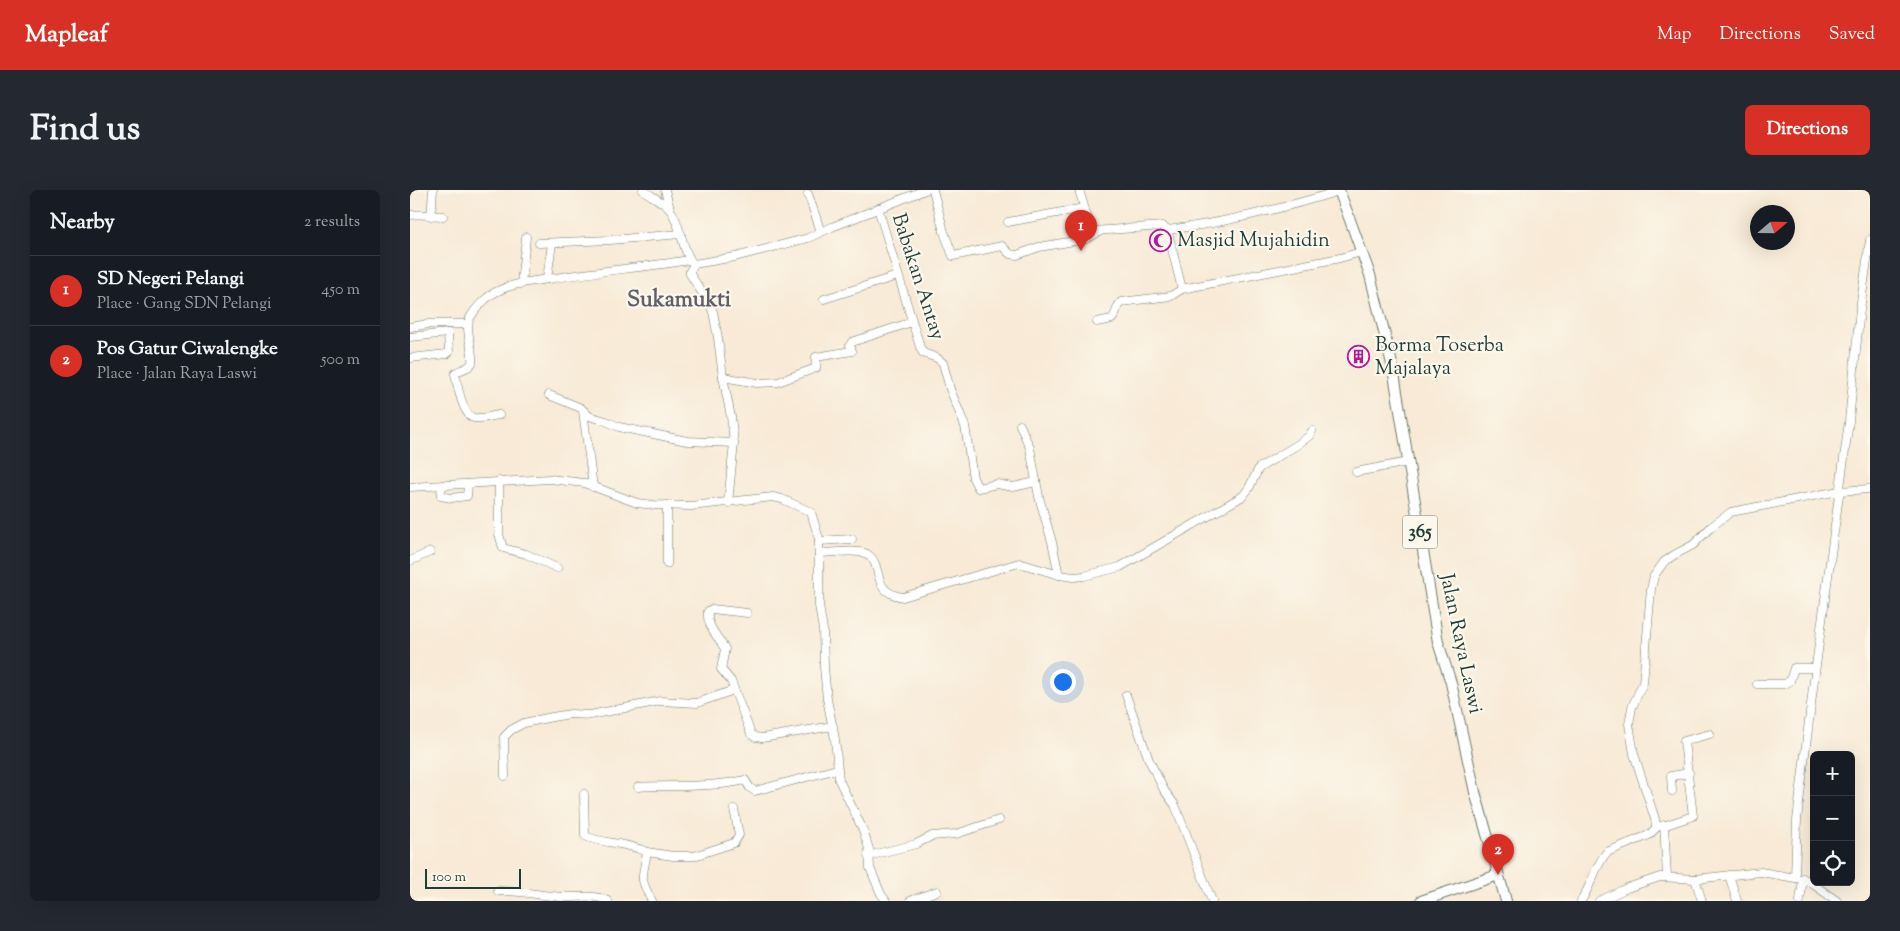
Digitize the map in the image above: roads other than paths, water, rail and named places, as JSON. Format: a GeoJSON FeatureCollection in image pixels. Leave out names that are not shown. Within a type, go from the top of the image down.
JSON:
{"type":"FeatureCollection","features":[{"type":"Feature","properties":{"kind":"main road","name":"Jalan Raya Laswi"},"geometry":{"type":"LineString","coordinates":[[1339,190],[1370,276],[1393,368],[1438,642],[1451,683],[1473,782],[1506,901]]}},
{"type":"Feature","properties":{"kind":"main road"},"geometry":{"type":"LineString","coordinates":[[1421,901],[1498,875]]}},
{"type":"Feature","properties":{"kind":"street"},"geometry":{"type":"LineString","coordinates":[[431,216],[432,190]]}},
{"type":"Feature","properties":{"kind":"street"},"geometry":{"type":"LineString","coordinates":[[643,190],[670,209]]}},
{"type":"Feature","properties":{"kind":"street"},"geometry":{"type":"LineString","coordinates":[[666,190],[670,209],[691,262],[690,274],[710,305],[715,321],[723,377],[732,417],[734,443],[728,503]]}},
{"type":"Feature","properties":{"kind":"street"},"geometry":{"type":"LineString","coordinates":[[498,415],[475,418],[469,416],[465,409],[455,374],[457,371],[466,369],[472,364],[468,324],[470,317],[489,297],[498,291],[521,284],[583,273],[691,262],[766,250],[808,238],[925,190]]}},
{"type":"Feature","properties":{"kind":"street"},"geometry":{"type":"LineString","coordinates":[[933,190],[944,232],[953,256],[1002,246],[1010,254],[1017,255],[1035,248],[1086,239],[1101,231]]}},
{"type":"Feature","properties":{"kind":"street"},"geometry":{"type":"LineString","coordinates":[[1079,190],[1091,229],[1101,231],[1163,226],[1167,230],[1182,290]]}},
{"type":"Feature","properties":{"kind":"street"},"geometry":{"type":"LineString","coordinates":[[1167,230],[1200,226],[1312,199],[1339,190]]}},
{"type":"Feature","properties":{"kind":"street"},"geometry":{"type":"LineString","coordinates":[[808,194],[821,232]]}},
{"type":"Feature","properties":{"kind":"street","name":"Babakan Antay"},"geometry":{"type":"LineString","coordinates":[[878,208],[921,351],[943,363],[950,389],[965,426],[970,465],[976,486],[978,488],[997,484],[1013,487],[1036,482]]}},
{"type":"Feature","properties":{"kind":"street"},"geometry":{"type":"LineString","coordinates":[[1008,222],[1084,208]]}},
{"type":"Feature","properties":{"kind":"street"},"geometry":{"type":"LineString","coordinates":[[410,215],[423,213],[431,216],[443,216]]}},
{"type":"Feature","properties":{"kind":"street"},"geometry":{"type":"LineString","coordinates":[[540,243],[681,234]]}},
{"type":"Feature","properties":{"kind":"street"},"geometry":{"type":"LineString","coordinates":[[521,284],[526,237]]}},
{"type":"Feature","properties":{"kind":"street"},"geometry":{"type":"LineString","coordinates":[[1800,901],[1797,820],[1815,668],[1866,301],[1870,240]]}},
{"type":"Feature","properties":{"kind":"street"},"geometry":{"type":"LineString","coordinates":[[547,279],[552,243]]}},
{"type":"Feature","properties":{"kind":"street"},"geometry":{"type":"LineString","coordinates":[[1098,322],[1112,319],[1118,305],[1122,302],[1171,296],[1182,290],[1340,258],[1361,252]]}},
{"type":"Feature","properties":{"kind":"street"},"geometry":{"type":"LineString","coordinates":[[824,299],[898,276]]}},
{"type":"Feature","properties":{"kind":"street"},"geometry":{"type":"LineString","coordinates":[[723,377],[756,383],[778,382],[816,368],[816,357],[852,351],[850,345],[852,342],[912,322]]}},
{"type":"Feature","properties":{"kind":"street"},"geometry":{"type":"LineString","coordinates":[[410,327],[429,324],[468,324]]}},
{"type":"Feature","properties":{"kind":"street"},"geometry":{"type":"LineString","coordinates":[[410,337],[448,333],[449,352],[447,354],[410,358]]}},
{"type":"Feature","properties":{"kind":"street"},"geometry":{"type":"LineString","coordinates":[[548,395],[583,411],[589,416],[606,421],[619,428],[686,441],[734,443]]}},
{"type":"Feature","properties":{"kind":"street"},"geometry":{"type":"LineString","coordinates":[[583,411],[593,486]]}},
{"type":"Feature","properties":{"kind":"street"},"geometry":{"type":"LineString","coordinates":[[1020,425],[1029,444],[1041,505],[1059,575]]}},
{"type":"Feature","properties":{"kind":"street"},"geometry":{"type":"LineString","coordinates":[[820,554],[860,552],[868,554],[885,590],[894,596],[903,597],[1019,563],[1059,575],[1084,576],[1126,563],[1242,496],[1250,488],[1258,468],[1302,442],[1312,431]]}},
{"type":"Feature","properties":{"kind":"street"},"geometry":{"type":"LineString","coordinates":[[1356,472],[1408,462]]}},
{"type":"Feature","properties":{"kind":"street"},"geometry":{"type":"LineString","coordinates":[[410,487],[550,479],[593,486],[637,503],[691,506],[773,497],[782,498],[811,512],[819,541],[819,606],[823,630],[827,699],[833,726],[838,780],[867,841],[870,868],[886,901]]}},
{"type":"Feature","properties":{"kind":"street"},"geometry":{"type":"LineString","coordinates":[[499,481],[499,534],[503,548],[526,554],[556,568]]}},
{"type":"Feature","properties":{"kind":"street"},"geometry":{"type":"LineString","coordinates":[[442,485],[441,496],[451,498],[467,496],[468,484]]}},
{"type":"Feature","properties":{"kind":"street"},"geometry":{"type":"LineString","coordinates":[[1667,876],[1660,826],[1634,754],[1629,724],[1632,707],[1643,684],[1651,589],[1654,576],[1668,558],[1694,545],[1712,526],[1732,512],[1838,496],[1870,489]]}},
{"type":"Feature","properties":{"kind":"street"},"geometry":{"type":"LineString","coordinates":[[667,505],[667,564]]}},
{"type":"Feature","properties":{"kind":"street"},"geometry":{"type":"LineString","coordinates":[[819,541],[852,539]]}},
{"type":"Feature","properties":{"kind":"street"},"geometry":{"type":"LineString","coordinates":[[410,561],[430,552]]}},
{"type":"Feature","properties":{"kind":"street"},"geometry":{"type":"LineString","coordinates":[[747,613],[712,609],[707,614],[712,630],[725,650],[721,668],[730,677],[749,732],[755,737],[783,735],[833,726]]}},
{"type":"Feature","properties":{"kind":"street"},"geometry":{"type":"LineString","coordinates":[[1757,684],[1785,684],[1790,682],[1794,668],[1815,668]]}},
{"type":"Feature","properties":{"kind":"street"},"geometry":{"type":"LineString","coordinates":[[505,776],[504,737],[511,730],[524,723],[567,714],[590,715],[660,701],[697,703],[734,690]]}},
{"type":"Feature","properties":{"kind":"street"},"geometry":{"type":"LineString","coordinates":[[1126,695],[1149,760],[1164,790],[1175,805],[1212,901]]}},
{"type":"Feature","properties":{"kind":"street"},"geometry":{"type":"LineString","coordinates":[[1581,901],[1590,888],[1604,855],[1611,850],[1649,835],[1660,826],[1693,816],[1684,741],[1710,734]]}},
{"type":"Feature","properties":{"kind":"street"},"geometry":{"type":"LineString","coordinates":[[638,787],[652,785],[669,788],[701,786],[745,780],[750,788],[755,790],[838,770]]}},
{"type":"Feature","properties":{"kind":"street"},"geometry":{"type":"LineString","coordinates":[[1672,791],[1671,776],[1689,773]]}},
{"type":"Feature","properties":{"kind":"street"},"geometry":{"type":"LineString","coordinates":[[584,794],[585,836],[594,840],[627,845],[647,852],[673,856],[694,856],[734,843],[739,835],[734,809]]}},
{"type":"Feature","properties":{"kind":"street"},"geometry":{"type":"LineString","coordinates":[[868,856],[916,844],[932,836],[956,834],[999,820]]}},
{"type":"Feature","properties":{"kind":"street"},"geometry":{"type":"LineString","coordinates":[[647,852],[642,881],[652,901]]}},
{"type":"Feature","properties":{"kind":"street"},"geometry":{"type":"LineString","coordinates":[[1599,901],[1655,878],[1667,876],[1695,879],[1761,872],[1799,878],[1817,885],[1837,901]]}},
{"type":"Feature","properties":{"kind":"street"},"geometry":{"type":"LineString","coordinates":[[1729,875],[1736,901]]}},
{"type":"Feature","properties":{"kind":"street"},"geometry":{"type":"LineString","coordinates":[[1695,879],[1702,901]]}},
{"type":"Feature","properties":{"kind":"street"},"geometry":{"type":"LineString","coordinates":[[498,891],[521,891],[567,897],[589,895],[608,901]]}},
{"type":"Feature","properties":{"kind":"street"},"geometry":{"type":"LineString","coordinates":[[910,901],[937,891]]}},
{"type":"Feature","properties":{"kind":"place","name":"Masjid Mujahidin"},"geometry":{"type":"Point","coordinates":[1161,241]}},
{"type":"Feature","properties":{"kind":"place","name":"SD Negeri Pelangi"},"geometry":{"type":"Point","coordinates":[1081,251]}},
{"type":"Feature","properties":{"kind":"place","name":"Borma Toserba Majalaya"},"geometry":{"type":"Point","coordinates":[1359,357]}},
{"type":"Feature","properties":{"kind":"place","name":"Pos Gatur Ciwalengke"},"geometry":{"type":"Point","coordinates":[1498,875]}},
{"type":"Feature","properties":{"kind":"district","name":"Sukamukti"},"geometry":{"type":"Point","coordinates":[679,301]}}]}
